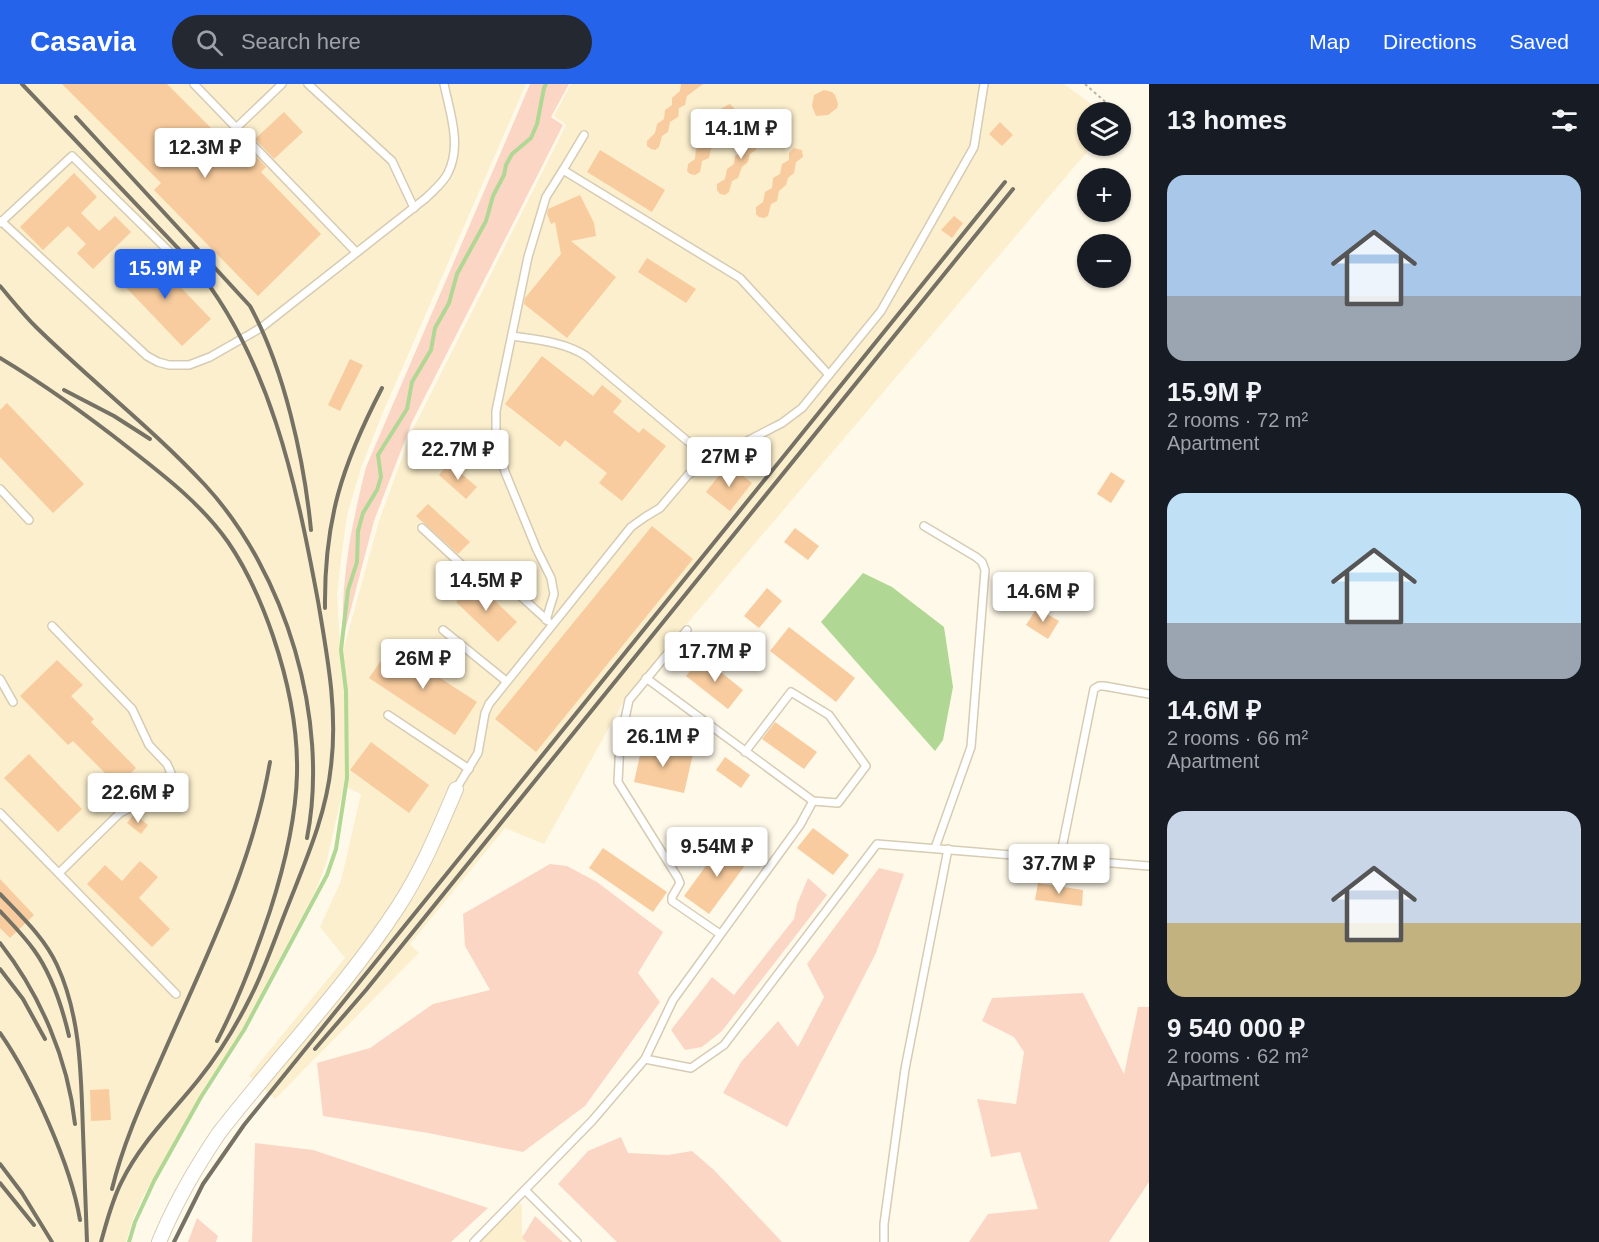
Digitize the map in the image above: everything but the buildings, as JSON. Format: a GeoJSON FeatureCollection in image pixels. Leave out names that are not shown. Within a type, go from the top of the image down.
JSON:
{"type":"FeatureCollection","features":[{"type":"Feature","properties":{"kind":"street"},"geometry":{"type":"LineString","coordinates":[[159,1242],[201,1159],[219,1133],[357,965],[399,905],[429,853],[456,789]]}},
{"type":"Feature","properties":{"kind":"lane"},"geometry":{"type":"LineString","coordinates":[[194,84],[356,252]]}},
{"type":"Feature","properties":{"kind":"lane"},"geometry":{"type":"LineString","coordinates":[[236,128],[282,84]]}},
{"type":"Feature","properties":{"kind":"lane"},"geometry":{"type":"LineString","coordinates":[[308,84],[392,161],[414,208]]}},
{"type":"Feature","properties":{"kind":"lane"},"geometry":{"type":"LineString","coordinates":[[190,272],[72,156],[1,222],[147,356],[158,362],[179,366],[199,362],[262,327],[414,208],[448,175],[455,153],[454,132],[444,84]]}},
{"type":"Feature","properties":{"kind":"lane"},"geometry":{"type":"LineString","coordinates":[[456,789],[478,753],[485,713],[489,704],[549,622],[631,527],[660,508],[688,475],[710,460],[782,423],[802,408],[881,311],[974,147],[984,84]]}},
{"type":"Feature","properties":{"kind":"lane"},"geometry":{"type":"LineString","coordinates":[[549,622],[554,594],[550,578],[505,472],[496,439],[496,411],[531,247],[546,197],[584,135]]}},
{"type":"Feature","properties":{"kind":"lane"},"geometry":{"type":"LineString","coordinates":[[563,170],[740,278],[829,375]]}},
{"type":"Feature","properties":{"kind":"lane"},"geometry":{"type":"LineString","coordinates":[[512,336],[574,348],[710,460]]}},
{"type":"Feature","properties":{"kind":"lane"},"geometry":{"type":"LineString","coordinates":[[0,489],[29,520]]}},
{"type":"Feature","properties":{"kind":"lane"},"geometry":{"type":"LineString","coordinates":[[924,526],[976,557],[982,562],[985,570],[970,747],[935,848]]}},
{"type":"Feature","properties":{"kind":"lane"},"geometry":{"type":"LineString","coordinates":[[422,528],[464,567],[470,570],[493,571],[549,622]]}},
{"type":"Feature","properties":{"kind":"lane"},"geometry":{"type":"LineString","coordinates":[[52,626],[132,709],[149,746],[167,764],[171,773],[146,800],[120,813],[58,873]]}},
{"type":"Feature","properties":{"kind":"lane"},"geometry":{"type":"LineString","coordinates":[[443,630],[506,681]]}},
{"type":"Feature","properties":{"kind":"lane"},"geometry":{"type":"LineString","coordinates":[[687,630],[629,700],[620,742],[618,782],[678,878],[680,883],[672,901],[720,934]]}},
{"type":"Feature","properties":{"kind":"lane"},"geometry":{"type":"LineString","coordinates":[[646,678],[746,752],[813,801],[838,803],[866,766],[829,715],[791,692],[746,752]]}},
{"type":"Feature","properties":{"kind":"lane"},"geometry":{"type":"LineString","coordinates":[[0,679],[13,702]]}},
{"type":"Feature","properties":{"kind":"lane"},"geometry":{"type":"LineString","coordinates":[[1060,858],[1094,689],[1104,686],[1149,694]]}},
{"type":"Feature","properties":{"kind":"lane"},"geometry":{"type":"LineString","coordinates":[[388,715],[470,768]]}},
{"type":"Feature","properties":{"kind":"lane"},"geometry":{"type":"LineString","coordinates":[[474,1242],[592,1121],[645,1059],[673,1000],[800,825],[813,801]]}},
{"type":"Feature","properties":{"kind":"lane"},"geometry":{"type":"LineString","coordinates":[[0,813],[176,994]]}},
{"type":"Feature","properties":{"kind":"lane"},"geometry":{"type":"LineString","coordinates":[[645,1059],[692,1068],[724,1045],[877,844],[1149,866]]}},
{"type":"Feature","properties":{"kind":"lane"},"geometry":{"type":"LineString","coordinates":[[884,1242],[884,1224],[905,1069],[948,849]]}},
{"type":"Feature","properties":{"kind":"lane"},"geometry":{"type":"LineString","coordinates":[[525,1190],[577,1242]]}},
{"type":"Feature","properties":{"kind":"path"},"geometry":{"type":"LineString","coordinates":[[1085,84],[1105,102]]}},
{"type":"Feature","properties":{"kind":"shaded area"},"geometry":{"type":"Polygon","coordinates":[[[0,84],[526,84],[361,468],[347,515],[337,594],[341,658],[379,521],[411,433],[566,125],[554,116],[571,84],[1064,84],[1088,102],[1077,102],[1077,156],[1084,156],[629,692],[544,844],[505,828],[410,944],[419,953],[275,1099],[249,1076],[345,958],[320,927],[341,881],[361,794],[344,786],[326,864],[316,890],[235,1043],[207,1083],[143,1197],[126,1242],[0,1242],[0,84]]]}},
{"type":"Feature","properties":{"kind":"shaded area"},"geometry":{"type":"Polygon","coordinates":[[[530,84],[569,84],[551,117],[563,125],[412,422],[374,521],[343,639],[345,573],[366,467],[530,84]]]}},
{"type":"Feature","properties":{"kind":"shaded area"},"geometry":{"type":"Polygon","coordinates":[[[863,573],[892,587],[944,627],[953,687],[943,740],[935,751],[821,622],[863,573]]]}},
{"type":"Feature","properties":{"kind":"shaded area"},"geometry":{"type":"Polygon","coordinates":[[[550,864],[567,866],[597,882],[663,932],[638,973],[660,1002],[585,1106],[523,1152],[428,1133],[323,1116],[317,1063],[370,1048],[433,1004],[490,990],[465,946],[463,914],[550,864]]]}},
{"type":"Feature","properties":{"kind":"shaded area"},"geometry":{"type":"Polygon","coordinates":[[[879,868],[904,874],[876,953],[787,1127],[723,1093],[741,1062],[778,1021],[798,1047],[824,997],[807,964],[879,868]]]}},
{"type":"Feature","properties":{"kind":"shaded area"},"geometry":{"type":"Polygon","coordinates":[[[808,878],[827,895],[722,1031],[702,1047],[685,1050],[671,1030],[712,977],[734,995],[794,919],[797,904],[808,878]]]}},
{"type":"Feature","properties":{"kind":"shaded area"},"geometry":{"type":"Polygon","coordinates":[[[1083,993],[1124,1074],[1138,1007],[1149,1007],[1149,1182],[1109,1242],[969,1242],[988,1214],[1038,1209],[1020,1152],[991,1157],[977,1099],[1016,1104],[1024,1052],[1014,1037],[982,1021],[992,998],[1083,993]]]}},
{"type":"Feature","properties":{"kind":"shaded area"},"geometry":{"type":"Polygon","coordinates":[[[621,1137],[628,1153],[668,1155],[692,1151],[714,1170],[782,1242],[617,1242],[558,1184],[588,1151],[621,1137]]]}},
{"type":"Feature","properties":{"kind":"shaded area"},"geometry":{"type":"Polygon","coordinates":[[[255,1143],[313,1150],[488,1208],[451,1242],[252,1242],[255,1143]]]}},
{"type":"Feature","properties":{"kind":"shaded area"},"geometry":{"type":"Polygon","coordinates":[[[515,1200],[522,1205],[522,1234],[531,1242],[474,1242],[515,1200]]]}},
{"type":"Feature","properties":{"kind":"shaded area"},"geometry":{"type":"Polygon","coordinates":[[[535,1216],[563,1242],[527,1242],[522,1238],[535,1216]]]}},
{"type":"Feature","properties":{"kind":"shaded area"},"geometry":{"type":"Polygon","coordinates":[[[197,1218],[218,1236],[216,1242],[188,1242],[197,1218]]]}},
{"type":"Feature","properties":{"kind":"waterway"},"geometry":{"type":"LineString","coordinates":[[129,1242],[135,1222],[154,1181],[201,1097],[244,1030],[327,875],[336,849],[347,778],[346,691],[341,650],[348,590],[357,562],[358,531],[363,513],[377,490],[381,477],[378,455],[407,409],[412,382],[431,350],[435,328],[449,303],[457,274],[486,221],[493,196],[504,175],[506,165],[512,154],[531,138],[537,124],[546,84]]}},
{"type":"Feature","properties":{"kind":"railway"},"geometry":{"type":"LineString","coordinates":[[22,84],[192,263],[219,300],[242,339],[276,423],[289,467],[318,601],[332,703],[333,745],[325,803],[308,856],[260,976],[227,1040],[199,1079],[138,1153],[115,1196],[101,1242]]}},
{"type":"Feature","properties":{"kind":"railway"},"geometry":{"type":"LineString","coordinates":[[76,117],[250,306],[273,357],[291,415],[298,444],[311,530]]}},
{"type":"Feature","properties":{"kind":"railway"},"geometry":{"type":"LineString","coordinates":[[174,1242],[203,1184],[244,1125],[1005,182]]}},
{"type":"Feature","properties":{"kind":"railway"},"geometry":{"type":"LineString","coordinates":[[315,1049],[366,990],[1013,189]]}},
{"type":"Feature","properties":{"kind":"railway"},"geometry":{"type":"LineString","coordinates":[[0,286],[36,327],[164,444],[205,485],[234,521],[258,561],[279,604],[295,650],[306,698],[312,745],[313,793],[307,838]]}},
{"type":"Feature","properties":{"kind":"railway"},"geometry":{"type":"LineString","coordinates":[[0,358],[50,390],[157,470],[207,516],[242,564],[273,636],[292,708],[297,774],[295,806],[281,874],[270,911],[246,977],[217,1041]]}},
{"type":"Feature","properties":{"kind":"railway"},"geometry":{"type":"LineString","coordinates":[[325,608],[328,547],[338,494],[356,442],[382,388]]}},
{"type":"Feature","properties":{"kind":"railway"},"geometry":{"type":"LineString","coordinates":[[64,390],[114,416],[150,439]]}},
{"type":"Feature","properties":{"kind":"railway"},"geometry":{"type":"LineString","coordinates":[[112,1189],[134,1122],[210,949],[239,876],[262,801],[270,762]]}},
{"type":"Feature","properties":{"kind":"railway"},"geometry":{"type":"LineString","coordinates":[[0,894],[46,945],[57,965],[71,1005],[80,1068],[87,1242]]}},
{"type":"Feature","properties":{"kind":"railway"},"geometry":{"type":"LineString","coordinates":[[0,911],[30,945],[46,970],[60,1002],[69,1036]]}},
{"type":"Feature","properties":{"kind":"railway"},"geometry":{"type":"LineString","coordinates":[[0,943],[28,984],[50,1028],[66,1075],[75,1124]]}},
{"type":"Feature","properties":{"kind":"railway"},"geometry":{"type":"LineString","coordinates":[[0,969],[23,999],[45,1039]]}},
{"type":"Feature","properties":{"kind":"railway"},"geometry":{"type":"LineString","coordinates":[[0,1033],[25,1074],[49,1123],[68,1174],[80,1220]]}},
{"type":"Feature","properties":{"kind":"railway"},"geometry":{"type":"LineString","coordinates":[[0,1164],[22,1193],[52,1242]]}},
{"type":"Feature","properties":{"kind":"railway"},"geometry":{"type":"LineString","coordinates":[[0,1183],[34,1225]]}}]}
